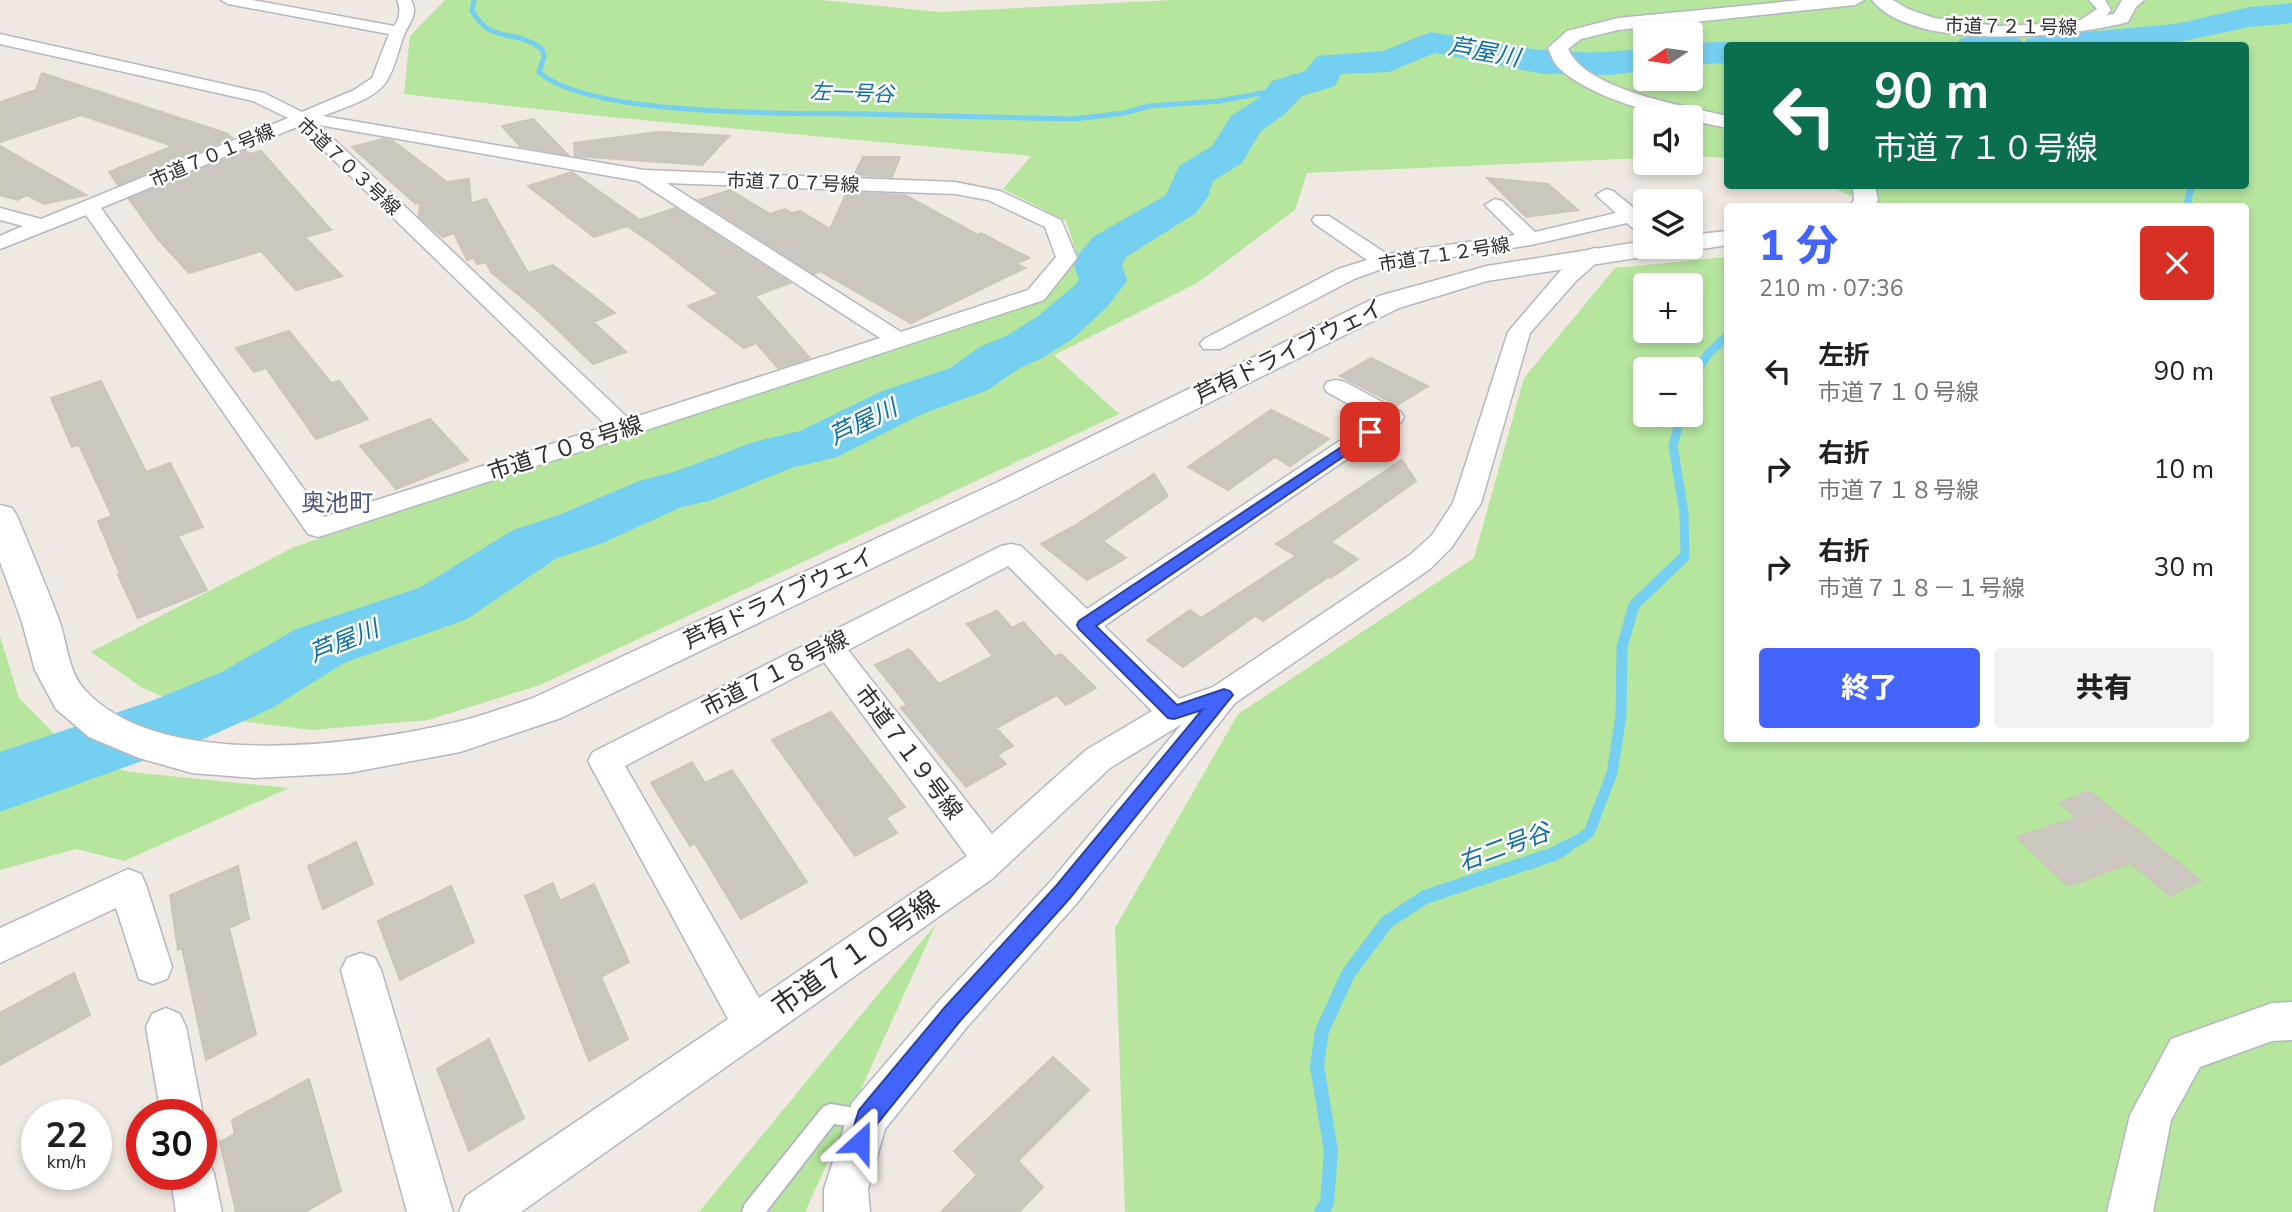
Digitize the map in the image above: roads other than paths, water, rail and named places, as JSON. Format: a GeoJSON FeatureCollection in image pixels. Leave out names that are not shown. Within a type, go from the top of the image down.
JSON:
{"type":"FeatureCollection","features":[{"type":"Feature","properties":{"kind":"street"},"geometry":{"type":"LineString","coordinates":[[228,0],[398,31]]}},
{"type":"Feature","properties":{"kind":"street","name":"市道７０１号線"},"geometry":{"type":"LineString","coordinates":[[0,243],[360,94],[379,82],[398,31],[405,23],[407,6],[404,0]]}},
{"type":"Feature","properties":{"kind":"street"},"geometry":{"type":"LineString","coordinates":[[1724,121],[1592,84],[1567,68],[1558,53],[1562,42],[1584,31],[1618,24],[1855,0]]}},
{"type":"Feature","properties":{"kind":"street","name":"市道７２１号線"},"geometry":{"type":"LineString","coordinates":[[1881,0],[1901,14],[1940,26],[2021,30],[2078,28],[2122,18],[2128,4],[2135,0]]}},
{"type":"Feature","properties":{"kind":"street"},"geometry":{"type":"LineString","coordinates":[[2078,28],[2089,23],[2104,10],[2103,5],[2096,0]]}},
{"type":"Feature","properties":{"kind":"street","name":"市道７０３号線"},"geometry":{"type":"LineString","coordinates":[[0,39],[258,97],[299,117],[624,428]]}},
{"type":"Feature","properties":{"kind":"street","name":"市道７０７号線"},"geometry":{"type":"LineString","coordinates":[[299,117],[644,176],[955,188],[993,195],[1054,224],[1067,258],[1036,295],[898,340]]}},
{"type":"Feature","properties":{"kind":"street"},"geometry":{"type":"LineString","coordinates":[[644,176],[898,340]]}},
{"type":"Feature","properties":{"kind":"street"},"geometry":{"type":"LineString","coordinates":[[1606,195],[1633,214]]}},
{"type":"Feature","properties":{"kind":"street"},"geometry":{"type":"LineString","coordinates":[[1495,205],[1531,239]]}},
{"type":"Feature","properties":{"kind":"street","name":"市道７０８号線"},"geometry":{"type":"LineString","coordinates":[[90,207],[318,528],[898,340]]}},
{"type":"Feature","properties":{"kind":"street"},"geometry":{"type":"LineString","coordinates":[[0,214],[41,225]]}},
{"type":"Feature","properties":{"kind":"street"},"geometry":{"type":"LineString","coordinates":[[1322,220],[1383,261]]}},
{"type":"Feature","properties":{"kind":"street","name":"市道７１２号線"},"geometry":{"type":"LineString","coordinates":[[1212,344],[1346,274],[1383,261],[1633,220]]}},
{"type":"Feature","properties":{"kind":"street"},"geometry":{"type":"LineString","coordinates":[[1703,241],[1724,238]]}},
{"type":"Feature","properties":{"kind":"street","name":"芦有ドライブウェイ"},"geometry":{"type":"LineString","coordinates":[[0,516],[41,621],[54,670],[70,699],[103,726],[154,747],[192,757],[255,762],[348,757],[460,737],[547,708],[998,495],[1390,302],[1449,282],[1595,254],[1633,250]]}},
{"type":"Feature","properties":{"kind":"street"},"geometry":{"type":"LineString","coordinates":[[846,1212],[846,1189],[867,1118],[953,1014],[1063,892],[1224,695],[1420,562],[1442,541],[1467,503],[1519,332],[1568,276],[1595,254]]}},
{"type":"Feature","properties":{"kind":"street"},"geometry":{"type":"LineString","coordinates":[[1085,625],[1392,417],[1336,387]]}},
{"type":"Feature","properties":{"kind":"street","name":"市道７１８号線"},"geometry":{"type":"LineString","coordinates":[[752,1024],[605,761],[1011,553],[1174,713]]}},
{"type":"Feature","properties":{"kind":"street","name":"市道７１９号線"},"geometry":{"type":"LineString","coordinates":[[828,646],[989,859]]}},
{"type":"Feature","properties":{"kind":"street","name":"市道７１０号線"},"geometry":{"type":"LineString","coordinates":[[482,1212],[989,859],[1098,759],[1174,713],[1224,695]]}},
{"type":"Feature","properties":{"kind":"street"},"geometry":{"type":"LineString","coordinates":[[0,946],[128,885],[153,967]]}},
{"type":"Feature","properties":{"kind":"street"},"geometry":{"type":"LineString","coordinates":[[361,970],[430,1212]]}},
{"type":"Feature","properties":{"kind":"street"},"geometry":{"type":"LineString","coordinates":[[2130,1212],[2151,1115],[2186,1053],[2272,1022],[2292,1021]]}},
{"type":"Feature","properties":{"kind":"street"},"geometry":{"type":"LineString","coordinates":[[166,1027],[178,1099]]}},
{"type":"Feature","properties":{"kind":"street"},"geometry":{"type":"LineString","coordinates":[[195,1190],[199,1212]]}},
{"type":"Feature","properties":{"kind":"lane"},"geometry":{"type":"LineString","coordinates":[[753,1212],[830,1114],[867,1118]]}},
{"type":"Feature","properties":{"kind":"waterway","name":"左一号谷"},"geometry":{"type":"LineString","coordinates":[[474,0],[472,11],[488,28],[542,49],[544,57],[539,72],[564,87],[644,105],[741,112],[1074,119],[1124,113],[1149,106],[1219,101],[1285,89]]}},
{"type":"Feature","properties":{"kind":"waterway","name":"芦屋川"},"geometry":{"type":"LineString","coordinates":[[2084,42],[2175,34],[2250,17],[2292,13]]}},
{"type":"Feature","properties":{"kind":"waterway","name":"芦屋川"},"geometry":{"type":"LineString","coordinates":[[0,782],[180,719],[247,690],[320,646],[444,603],[535,544],[581,529],[660,494],[691,487],[774,454],[817,445],[901,403],[969,379],[999,358],[1026,346],[1056,327],[1091,296],[1103,281],[1098,265],[1101,255],[1109,247],[1181,204],[1188,194],[1194,175],[1228,154],[1245,124],[1272,106],[1286,92],[1285,89],[1322,78],[1324,69],[1330,64],[1389,61],[1431,42],[1544,63],[1613,64],[1633,61]]}},
{"type":"Feature","properties":{"kind":"waterway","name":"芦屋川"},"geometry":{"type":"LineString","coordinates":[[1703,54],[1724,53]]}},
{"type":"Feature","properties":{"kind":"waterway","name":"右二号谷"},"geometry":{"type":"LineString","coordinates":[[2188,203],[2190,189]]}},
{"type":"Feature","properties":{"kind":"waterway","name":"右二号谷"},"geometry":{"type":"LineString","coordinates":[[1703,362],[1724,339]]}},
{"type":"Feature","properties":{"kind":"waterway","name":"右二号谷"},"geometry":{"type":"LineString","coordinates":[[1678,427],[1673,446],[1684,513],[1684,557]]}},
{"type":"Feature","properties":{"kind":"waterway","name":"右二号谷"},"geometry":{"type":"LineString","coordinates":[[1563,849],[1589,833],[1612,773],[1621,716],[1622,647],[1634,605],[1684,557]]}},
{"type":"Feature","properties":{"kind":"waterway","name":"右二号谷"},"geometry":{"type":"LineString","coordinates":[[1321,1212],[1327,1203],[1331,1151],[1317,1066],[1322,1031],[1348,974],[1387,922],[1425,897],[1554,854],[1566,847]]}},
{"type":"Feature","properties":{"kind":"district","name":"奥池町"},"geometry":{"type":"Point","coordinates":[337,503]}}]}
